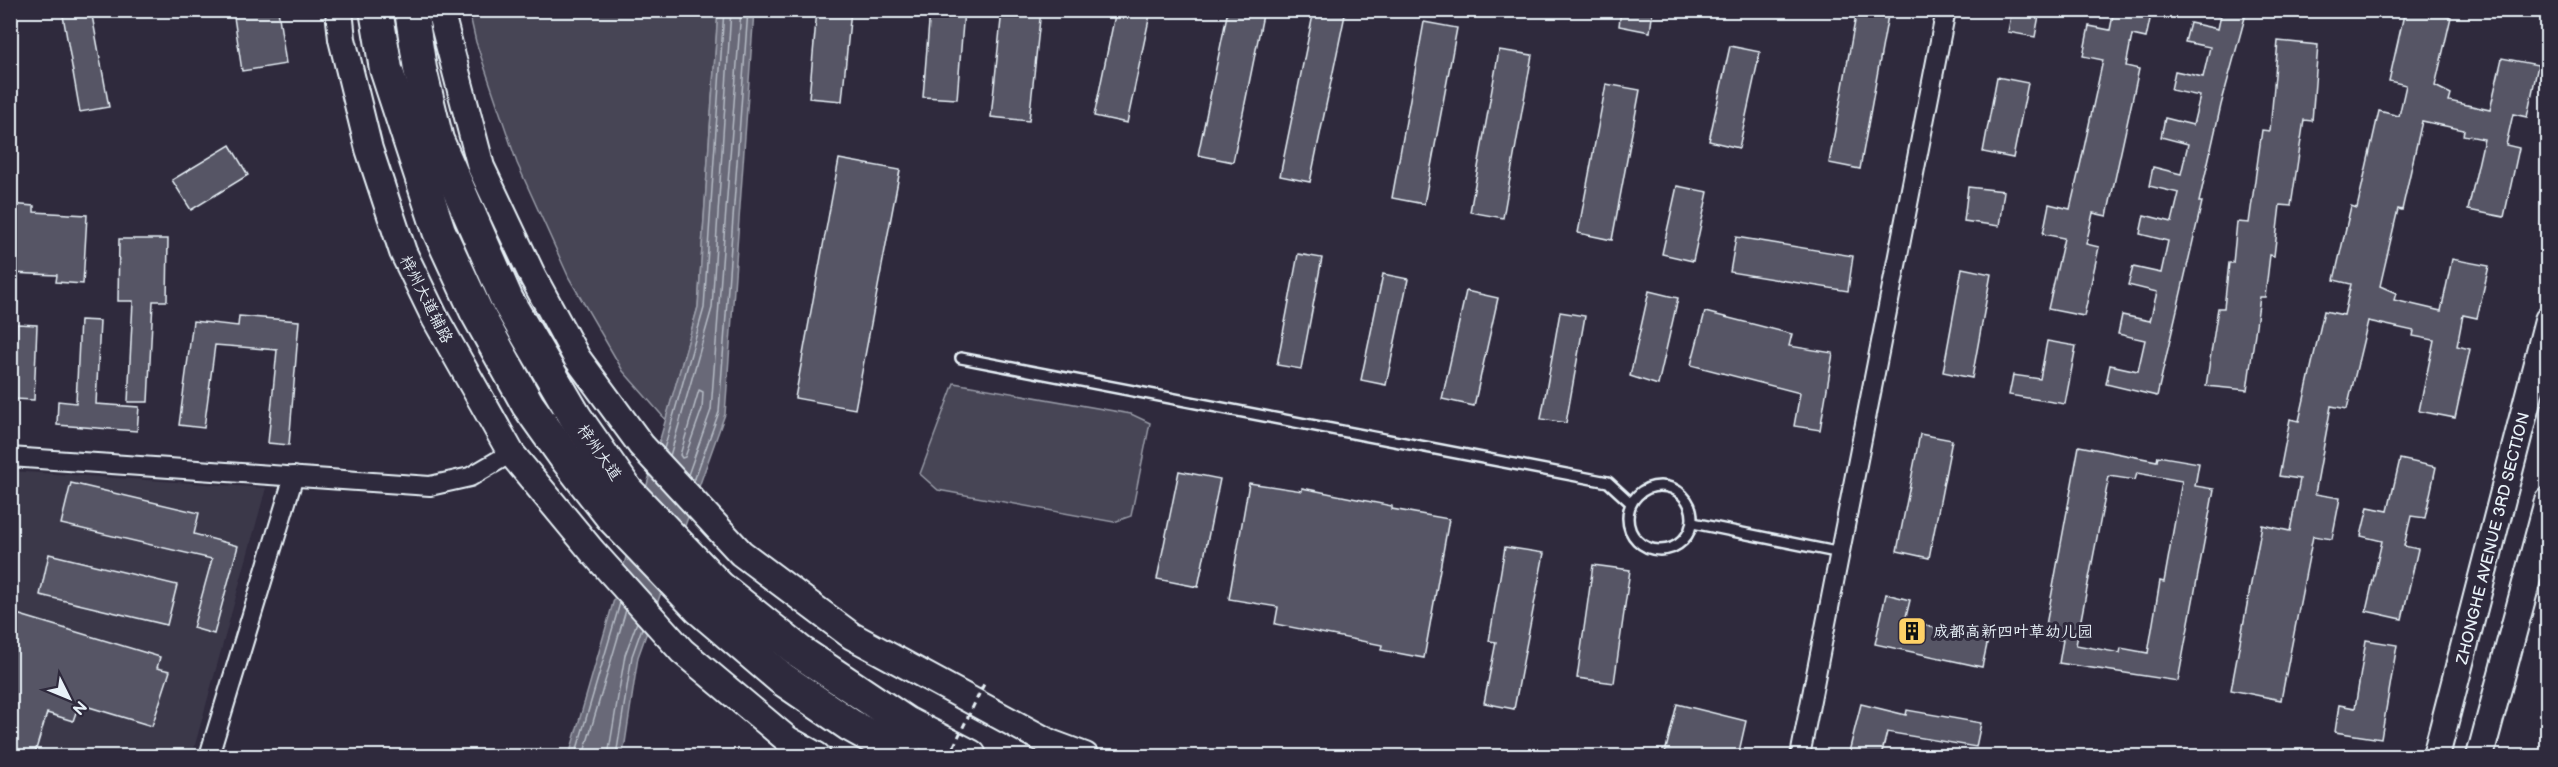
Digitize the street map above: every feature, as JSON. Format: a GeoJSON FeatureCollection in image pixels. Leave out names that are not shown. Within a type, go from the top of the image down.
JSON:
{"type":"FeatureCollection","features":[{"type":"Feature","properties":{"kind":"highway","name":"梓州大道"},"geometry":{"type":"LineString","coordinates":[[376,10],[386,69],[440,231],[476,310],[528,405],[781,678],[850,725],[906,756]]}},
{"type":"Feature","properties":{"kind":"highway","name":"梓州大道"},"geometry":{"type":"LineString","coordinates":[[411,10],[420,69],[437,140],[507,300],[576,418],[619,504]]}},
{"type":"Feature","properties":{"kind":"highway","name":"梓州大道"},"geometry":{"type":"LineString","coordinates":[[709,598],[800,652],[906,723],[970,756]]}},
{"type":"Feature","properties":{"kind":"main road","name":"梓州大道辅路"},"geometry":{"type":"LineString","coordinates":[[339,10],[342,39],[369,149],[403,252],[435,318],[511,453],[592,551],[682,651],[788,740],[817,756]]}},
{"type":"Feature","properties":{"kind":"main road"},"geometry":{"type":"LineString","coordinates":[[440,10],[481,167],[532,277],[577,358],[641,445],[741,553],[852,636],[1050,743],[1085,756]]}},
{"type":"Feature","properties":{"kind":"main road","name":"ZHONGHE AVENUE 3RD SECTION"},"geometry":{"type":"LineString","coordinates":[[2436,756],[2547,320]]}},
{"type":"Feature","properties":{"kind":"main road"},"geometry":{"type":"LineString","coordinates":[[2480,756],[2547,501]]}},
{"type":"Feature","properties":{"kind":"street"},"geometry":{"type":"LineString","coordinates":[[1800,756],[1841,553],[1899,239],[1946,10]]}},
{"type":"Feature","properties":{"kind":"street"},"geometry":{"type":"LineString","coordinates":[[10,457],[430,486],[470,477],[511,453]]}},
{"type":"Feature","properties":{"kind":"street"},"geometry":{"type":"LineString","coordinates":[[209,756],[294,477]]}},
{"type":"Feature","properties":{"kind":"lane"},"geometry":{"type":"LineString","coordinates":[[961,358],[1608,482],[1631,503]]}},
{"type":"Feature","properties":{"kind":"lane"},"geometry":{"type":"LineString","coordinates":[[1670,486],[1689,500],[1694,523],[1683,543],[1662,552],[1640,545],[1628,525],[1631,503],[1648,487],[1670,486]]}},
{"type":"Feature","properties":{"kind":"lane"},"geometry":{"type":"LineString","coordinates":[[1694,523],[1841,553]]}},
{"type":"Feature","properties":{"kind":"path"},"geometry":{"type":"LineString","coordinates":[[949,756],[984,684]]}},
{"type":"Feature","properties":{"kind":"shaded area"},"geometry":{"type":"Polygon","coordinates":[[[469,11],[718,11],[698,307],[666,420],[623,371],[569,278],[517,163],[476,42],[469,11]]]}},
{"type":"Feature","properties":{"kind":"shaded area"},"geometry":{"type":"Polygon","coordinates":[[[954,383],[1131,414],[1150,423],[1131,516],[1114,522],[938,490],[920,474],[954,383]]]}},
{"type":"Feature","properties":{"kind":"shaded area"},"geometry":{"type":"Polygon","coordinates":[[[10,471],[266,488],[192,756],[11,756],[10,471]]]}},
{"type":"Feature","properties":{"kind":"water"},"geometry":{"type":"Polygon","coordinates":[[[718,11],[754,11],[725,414],[638,657],[621,756],[569,756],[698,307],[718,11]]]}},
{"type":"Feature","properties":{"kind":"building"},"geometry":{"type":"Polygon","coordinates":[[[62,10],[91,10],[109,107],[80,112],[62,10]]]}},
{"type":"Feature","properties":{"kind":"building"},"geometry":{"type":"Polygon","coordinates":[[[233,10],[278,10],[286,64],[242,71],[233,10]]]}},
{"type":"Feature","properties":{"kind":"building"},"geometry":{"type":"Polygon","coordinates":[[[817,10],[851,10],[842,101],[809,98],[817,10]]]}},
{"type":"Feature","properties":{"kind":"building"},"geometry":{"type":"Polygon","coordinates":[[[930,10],[964,10],[957,99],[923,97],[930,10]]]}},
{"type":"Feature","properties":{"kind":"building"},"geometry":{"type":"Polygon","coordinates":[[[1002,10],[1041,10],[1029,121],[991,117],[1002,10]]]}},
{"type":"Feature","properties":{"kind":"building"},"geometry":{"type":"Polygon","coordinates":[[[1116,10],[1151,10],[1127,123],[1094,116],[1116,10]]]}},
{"type":"Feature","properties":{"kind":"building"},"geometry":{"type":"Polygon","coordinates":[[[1228,10],[1264,10],[1233,162],[1198,155],[1228,10]]]}},
{"type":"Feature","properties":{"kind":"building"},"geometry":{"type":"Polygon","coordinates":[[[1314,10],[1346,10],[1310,182],[1280,176],[1314,10]]]}},
{"type":"Feature","properties":{"kind":"building"},"geometry":{"type":"Polygon","coordinates":[[[1621,10],[1653,10],[1650,32],[1619,26],[1621,10]]]}},
{"type":"Feature","properties":{"kind":"building"},"geometry":{"type":"Polygon","coordinates":[[[1857,10],[1889,10],[1860,169],[1829,163],[1857,10]]]}},
{"type":"Feature","properties":{"kind":"building"},"geometry":{"type":"Polygon","coordinates":[[[2012,10],[2040,10],[2035,37],[2008,32],[2012,10]]]}},
{"type":"Feature","properties":{"kind":"building"},"geometry":{"type":"Polygon","coordinates":[[[2114,10],[2152,10],[2146,38],[2132,35],[2126,66],[2139,69],[2107,216],[2093,213],[2086,244],[2099,247],[2084,316],[2048,309],[2064,238],[2043,234],[2049,204],[2070,209],[2082,157],[2103,60],[2083,56],[2089,26],[2110,30],[2114,10]]]}},
{"type":"Feature","properties":{"kind":"building"},"geometry":{"type":"Polygon","coordinates":[[[2222,10],[2247,10],[2221,105],[2199,202],[2202,202],[2157,396],[2106,384],[2110,365],[2138,371],[2145,340],[2118,334],[2122,315],[2150,321],[2157,292],[2128,285],[2133,267],[2161,273],[2168,241],[2140,234],[2144,215],[2172,222],[2179,193],[2149,186],[2153,167],[2181,174],[2188,144],[2161,137],[2165,118],[2193,125],[2200,96],[2171,90],[2175,71],[2203,77],[2210,47],[2185,42],[2190,23],[2218,29],[2222,10]]]}},
{"type":"Feature","properties":{"kind":"building"},"geometry":{"type":"Polygon","coordinates":[[[2405,10],[2423,10],[2451,17],[2435,86],[2451,94],[2449,101],[2490,110],[2502,58],[2538,65],[2527,117],[2513,114],[2506,145],[2519,148],[2504,217],[2468,210],[2484,139],[2463,135],[2464,130],[2422,121],[2402,210],[2398,209],[2380,286],[2396,293],[2394,300],[2441,311],[2452,259],[2489,266],[2477,318],[2463,315],[2457,346],[2470,349],[2455,418],[2419,411],[2434,340],[2413,336],[2414,331],[2368,321],[2347,409],[2331,406],[2315,494],[2340,498],[2332,539],[2313,536],[2281,700],[2231,690],[2262,525],[2290,531],[2300,479],[2279,476],[2290,419],[2299,421],[2324,311],[2344,315],[2351,284],[2334,280],[2351,206],[2357,208],[2379,111],[2399,116],[2406,85],[2389,81],[2405,10]]]}},
{"type":"Feature","properties":{"kind":"building"},"geometry":{"type":"Polygon","coordinates":[[[1424,22],[1457,28],[1424,204],[1392,198],[1424,22]]]}},
{"type":"Feature","properties":{"kind":"building"},"geometry":{"type":"Polygon","coordinates":[[[2278,41],[2318,45],[2312,121],[2304,120],[2291,206],[2280,205],[2274,256],[2270,255],[2265,297],[2260,297],[2247,390],[2206,386],[2218,308],[2224,308],[2229,263],[2233,263],[2237,222],[2249,223],[2262,130],[2270,131],[2278,41]]]}},
{"type":"Feature","properties":{"kind":"building"},"geometry":{"type":"Polygon","coordinates":[[[1730,46],[1760,52],[1739,148],[1709,141],[1730,46]]]}},
{"type":"Feature","properties":{"kind":"building"},"geometry":{"type":"Polygon","coordinates":[[[1499,50],[1532,55],[1503,218],[1470,212],[1499,50]]]}},
{"type":"Feature","properties":{"kind":"building"},"geometry":{"type":"Polygon","coordinates":[[[1997,77],[2028,83],[2013,158],[1983,152],[1997,77]]]}},
{"type":"Feature","properties":{"kind":"building"},"geometry":{"type":"Polygon","coordinates":[[[1606,84],[1640,90],[1612,240],[1578,233],[1606,84]]]}},
{"type":"Feature","properties":{"kind":"building"},"geometry":{"type":"Polygon","coordinates":[[[230,145],[248,175],[191,210],[172,180],[230,145]]]}},
{"type":"Feature","properties":{"kind":"building"},"geometry":{"type":"Polygon","coordinates":[[[839,159],[900,170],[855,409],[795,398],[839,159]]]}},
{"type":"Feature","properties":{"kind":"building"},"geometry":{"type":"Polygon","coordinates":[[[1677,186],[1708,192],[1693,261],[1662,254],[1677,186]]]}},
{"type":"Feature","properties":{"kind":"building"},"geometry":{"type":"Polygon","coordinates":[[[1968,187],[2004,191],[1999,226],[1964,221],[1968,187]]]}},
{"type":"Feature","properties":{"kind":"building"},"geometry":{"type":"Polygon","coordinates":[[[10,204],[34,206],[34,212],[87,215],[83,284],[56,282],[57,275],[10,273],[10,204]]]}},
{"type":"Feature","properties":{"kind":"building"},"geometry":{"type":"Polygon","coordinates":[[[1736,237],[1853,256],[1848,291],[1730,272],[1736,237]]]}},
{"type":"Feature","properties":{"kind":"building"},"geometry":{"type":"Polygon","coordinates":[[[119,239],[168,239],[167,301],[153,301],[148,402],[128,402],[133,301],[118,301],[119,239]]]}},
{"type":"Feature","properties":{"kind":"building"},"geometry":{"type":"Polygon","coordinates":[[[1298,254],[1322,258],[1301,369],[1277,365],[1298,254]]]}},
{"type":"Feature","properties":{"kind":"building"},"geometry":{"type":"Polygon","coordinates":[[[1962,268],[1991,274],[1972,378],[1943,372],[1962,268]]]}},
{"type":"Feature","properties":{"kind":"building"},"geometry":{"type":"Polygon","coordinates":[[[1383,274],[1408,279],[1386,385],[1361,380],[1383,274]]]}},
{"type":"Feature","properties":{"kind":"building"},"geometry":{"type":"Polygon","coordinates":[[[1466,291],[1498,298],[1474,406],[1442,399],[1466,291]]]}},
{"type":"Feature","properties":{"kind":"building"},"geometry":{"type":"Polygon","coordinates":[[[1649,291],[1678,298],[1658,385],[1630,376],[1649,291]]]}},
{"type":"Feature","properties":{"kind":"building"},"geometry":{"type":"Polygon","coordinates":[[[1560,312],[1585,316],[1566,423],[1541,419],[1560,312]]]}},
{"type":"Feature","properties":{"kind":"building"},"geometry":{"type":"Polygon","coordinates":[[[1705,312],[1792,334],[1789,346],[1833,353],[1820,430],[1794,426],[1800,393],[1691,365],[1705,312]]]}},
{"type":"Feature","properties":{"kind":"building"},"geometry":{"type":"Polygon","coordinates":[[[239,316],[299,321],[289,445],[268,443],[277,350],[215,345],[204,428],[179,425],[193,321],[238,326],[239,316]]]}},
{"type":"Feature","properties":{"kind":"building"},"geometry":{"type":"Polygon","coordinates":[[[80,320],[100,321],[96,404],[139,407],[137,431],[57,425],[58,401],[76,403],[80,320]]]}},
{"type":"Feature","properties":{"kind":"building"},"geometry":{"type":"Polygon","coordinates":[[[17,324],[37,325],[34,400],[14,399],[17,324]]]}},
{"type":"Feature","properties":{"kind":"building"},"geometry":{"type":"Polygon","coordinates":[[[2047,341],[2076,346],[2065,404],[2009,395],[2013,375],[2040,379],[2047,341]]]}},
{"type":"Feature","properties":{"kind":"building"},"geometry":{"type":"Polygon","coordinates":[[[1920,434],[1952,440],[1929,558],[1897,551],[1920,434]]]}},
{"type":"Feature","properties":{"kind":"building"},"geometry":{"type":"Polygon","coordinates":[[[2079,446],[2157,461],[2158,456],[2199,463],[2195,486],[2214,489],[2178,681],[2059,663],[2063,640],[2044,636],[2079,446]],[[2137,473],[2135,480],[2109,476],[2076,645],[2120,653],[2121,648],[2148,653],[2160,581],[2164,582],[2182,481],[2137,473]]]}},
{"type":"Feature","properties":{"kind":"building"},"geometry":{"type":"Polygon","coordinates":[[[2400,459],[2436,467],[2425,518],[2411,516],[2404,546],[2418,549],[2402,619],[2366,611],[2382,541],[2361,536],[2368,507],[2388,511],[2400,459]]]}},
{"type":"Feature","properties":{"kind":"building"},"geometry":{"type":"Polygon","coordinates":[[[1179,471],[1220,479],[1198,587],[1157,579],[1179,471]]]}},
{"type":"Feature","properties":{"kind":"building"},"geometry":{"type":"Polygon","coordinates":[[[71,483],[199,513],[194,534],[238,546],[214,634],[193,628],[212,559],[61,524],[71,483]]]}},
{"type":"Feature","properties":{"kind":"building"},"geometry":{"type":"Polygon","coordinates":[[[1249,483],[1302,491],[1302,488],[1392,506],[1392,509],[1449,519],[1424,658],[1381,650],[1382,645],[1275,624],[1278,607],[1229,599],[1249,483]]]}},
{"type":"Feature","properties":{"kind":"building"},"geometry":{"type":"Polygon","coordinates":[[[1505,547],[1544,553],[1514,709],[1484,703],[1496,642],[1489,641],[1505,547]]]}},
{"type":"Feature","properties":{"kind":"building"},"geometry":{"type":"Polygon","coordinates":[[[49,554],[177,585],[167,625],[40,595],[49,554]]]}},
{"type":"Feature","properties":{"kind":"building"},"geometry":{"type":"Polygon","coordinates":[[[1593,565],[1630,570],[1614,683],[1577,678],[1593,565]]]}},
{"type":"Feature","properties":{"kind":"building","name":"成都高新四叶草幼儿园"},"geometry":{"type":"Polygon","coordinates":[[[1886,594],[1910,600],[1905,621],[1988,640],[1982,667],[1875,644],[1886,594]]]}},
{"type":"Feature","properties":{"kind":"building"},"geometry":{"type":"Polygon","coordinates":[[[10,612],[160,657],[157,668],[170,671],[152,726],[79,704],[73,721],[47,713],[34,756],[10,756],[10,612]]]}},
{"type":"Feature","properties":{"kind":"building"},"geometry":{"type":"Polygon","coordinates":[[[2366,640],[2397,645],[2381,739],[2335,732],[2339,705],[2355,708],[2366,640]]]}},
{"type":"Feature","properties":{"kind":"building"},"geometry":{"type":"Polygon","coordinates":[[[1677,704],[1746,721],[1738,756],[1681,756],[1665,753],[1677,704]]]}},
{"type":"Feature","properties":{"kind":"building"},"geometry":{"type":"Polygon","coordinates":[[[1861,704],[1906,715],[1907,710],[1981,723],[1976,747],[1887,732],[1881,756],[1848,756],[1861,704]]]}},
{"type":"Feature","properties":{"kind":"place","name":"成都高新四叶草幼儿园"},"geometry":{"type":"Point","coordinates":[1912,631]}}]}
